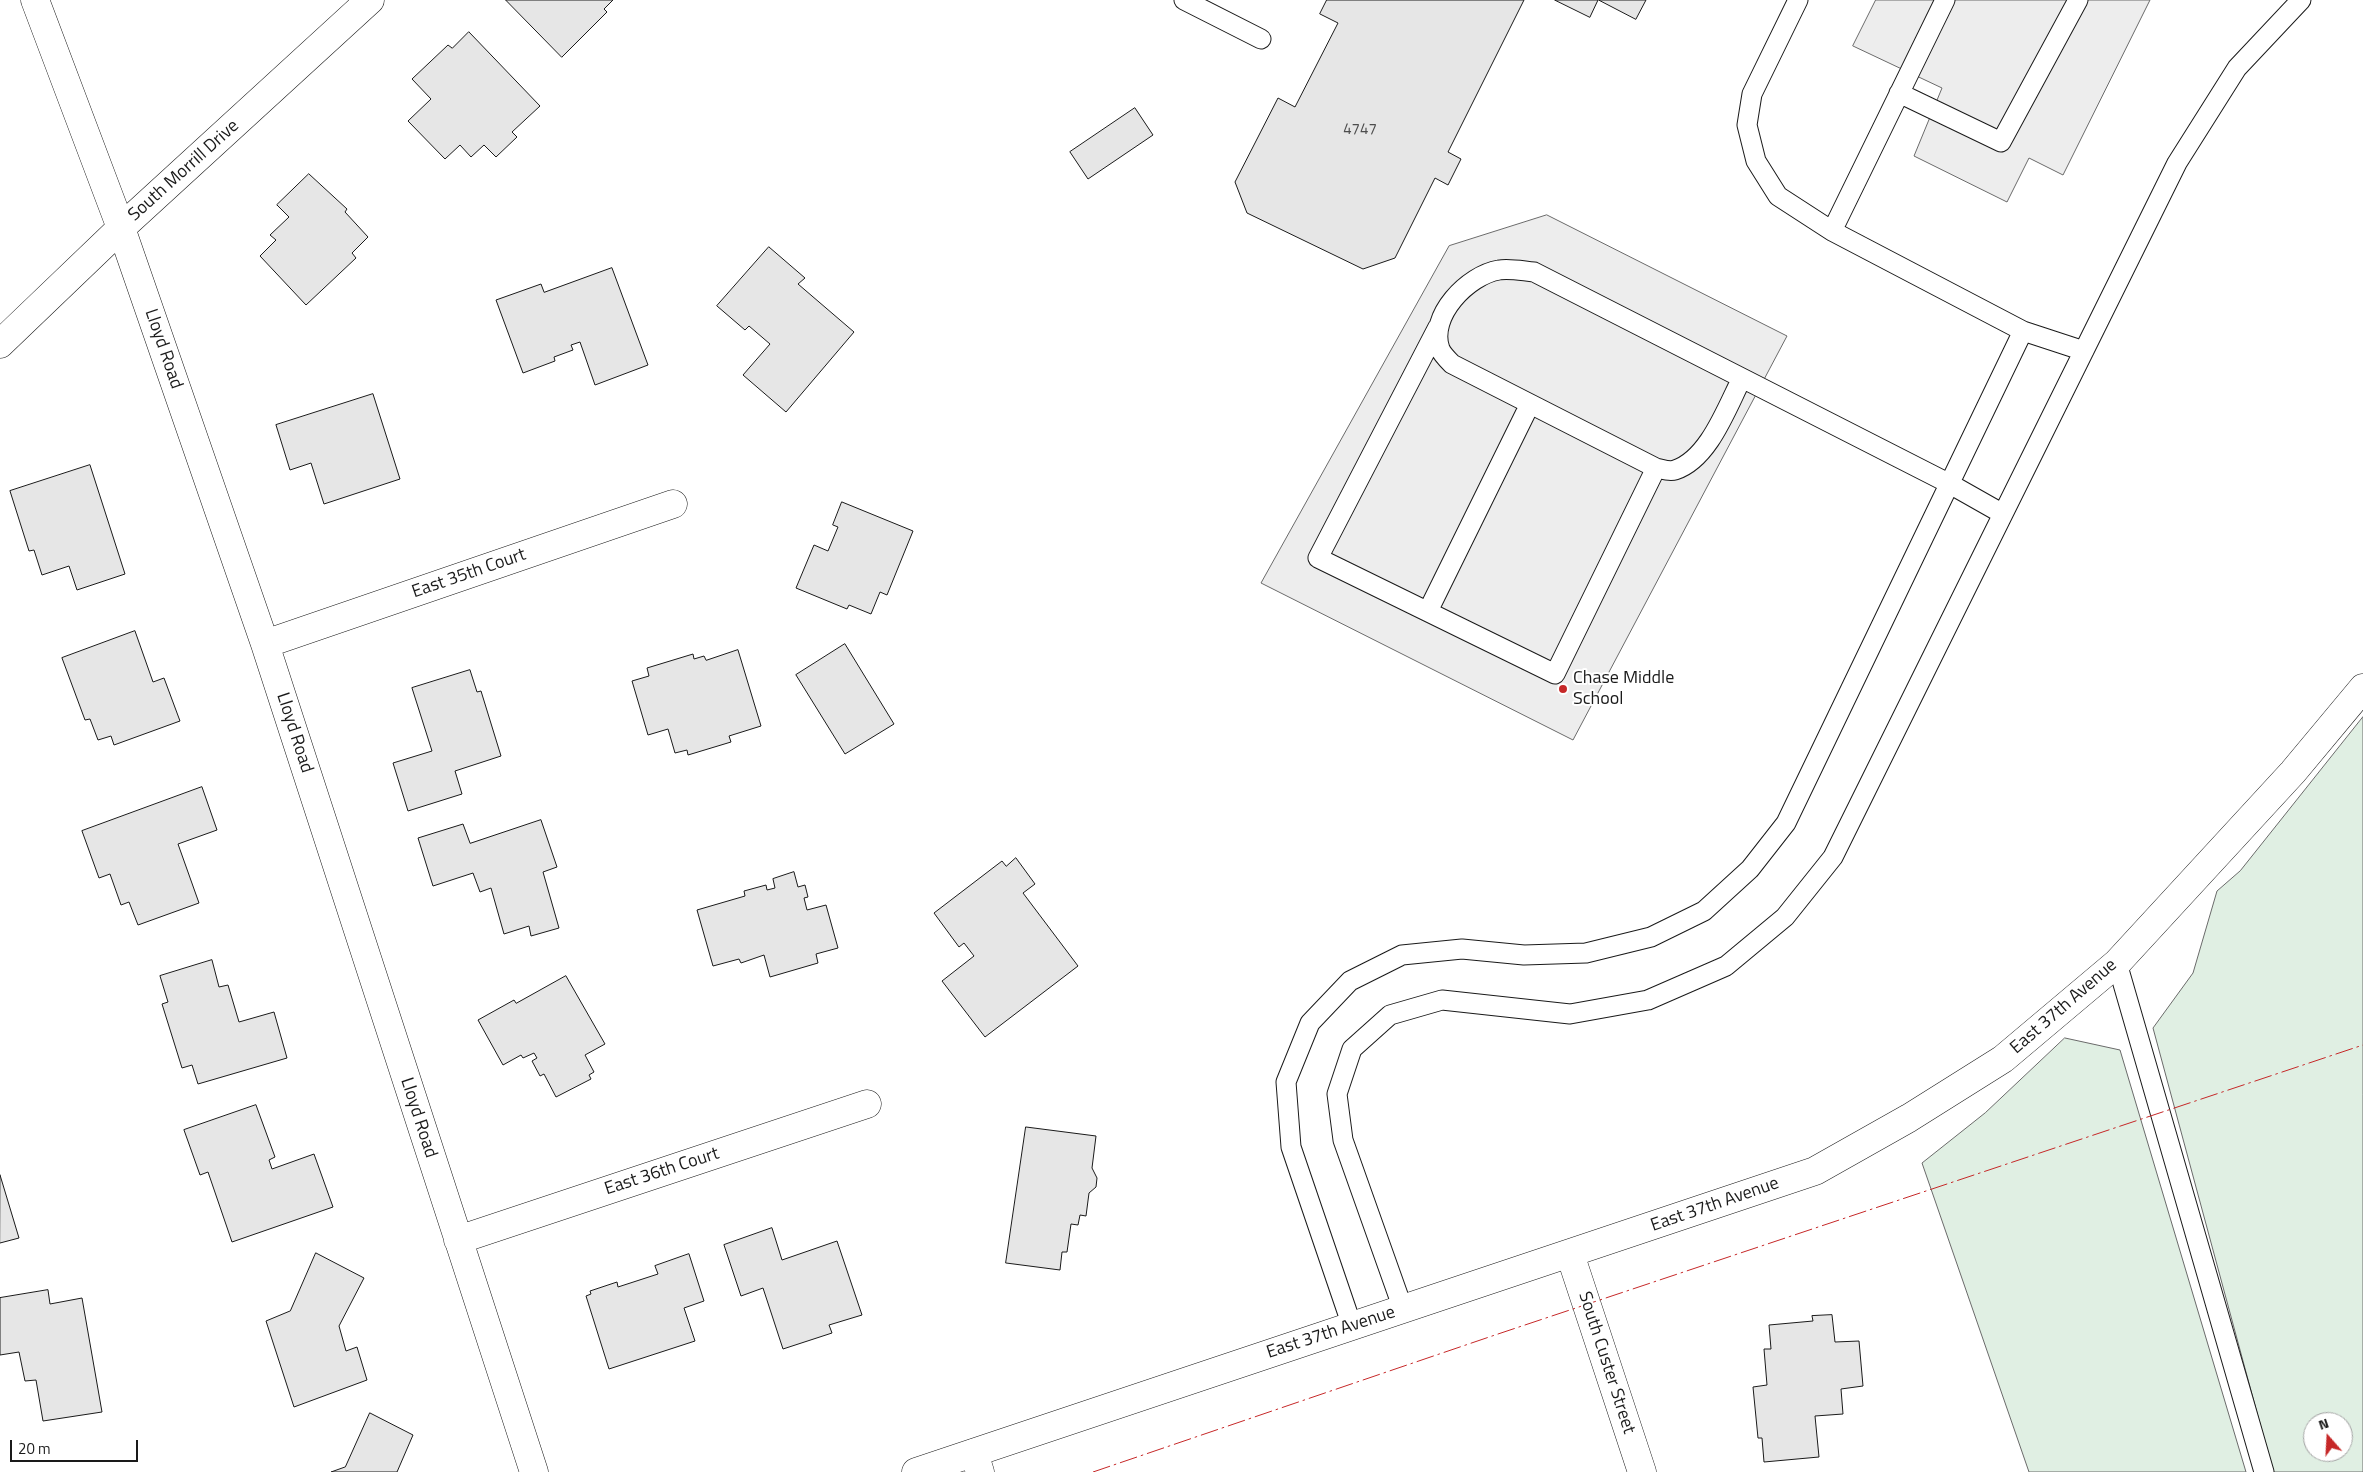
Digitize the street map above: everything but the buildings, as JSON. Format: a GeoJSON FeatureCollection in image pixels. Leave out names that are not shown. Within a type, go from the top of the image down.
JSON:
{"type":"FeatureCollection","features":[{"type":"Feature","properties":{"kind":"street","name":"Lloyd Road"},"geometry":{"type":"LineString","coordinates":[[35,0],[122,228],[265,644],[534,1472]]}},
{"type":"Feature","properties":{"kind":"street","name":"South Morrill Drive"},"geometry":{"type":"LineString","coordinates":[[0,344],[122,228],[370,0]]}},
{"type":"Feature","properties":{"kind":"street","name":"East 35th Court"},"geometry":{"type":"LineString","coordinates":[[265,644],[673,504]]}},
{"type":"Feature","properties":{"kind":"street","name":"East 37th Avenue"},"geometry":{"type":"LineString","coordinates":[[916,1472],[977,1462],[1352,1326],[1816,1171],[1909,1118],[2003,1060],[2117,963],[2293,772],[2363,688]]}},
{"type":"Feature","properties":{"kind":"street","name":"East 36th Court"},"geometry":{"type":"LineString","coordinates":[[458,1240],[867,1104]]}},
{"type":"Feature","properties":{"kind":"street","name":"South Custer Street"},"geometry":{"type":"LineString","coordinates":[[1570,1254],[1642,1472]]}},
{"type":"Feature","properties":{"kind":"lane"},"geometry":{"type":"LineString","coordinates":[[1184,0],[1261,39]]}},
{"type":"Feature","properties":{"kind":"lane"},"geometry":{"type":"LineString","coordinates":[[1798,0],[1752,94],[1747,125],[1756,161],[1778,196],[1832,231],[2023,331],[2084,351]]}},
{"type":"Feature","properties":{"kind":"lane"},"geometry":{"type":"LineString","coordinates":[[1832,231],[1945,0]]}},
{"type":"Feature","properties":{"kind":"lane"},"geometry":{"type":"LineString","coordinates":[[1899,93],[2001,142],[2078,0]]}},
{"type":"Feature","properties":{"kind":"lane"},"geometry":{"type":"LineString","coordinates":[[1403,1310],[1343,1140],[1336,1094],[1352,1049],[1390,1015],[1442,1000],[1570,1014],[1648,1000],[1726,966],[1786,916],[1833,857],[2177,163],[2237,68],[2301,0]]}},
{"type":"Feature","properties":{"kind":"lane"},"geometry":{"type":"LineString","coordinates":[[1656,468],[1555,674],[1318,558],[1449,303],[1471,282],[1498,270],[1534,272],[1950,484],[2003,514]]}},
{"type":"Feature","properties":{"kind":"lane"},"geometry":{"type":"LineString","coordinates":[[1438,327],[1440,350],[1452,364],[1656,468],[1673,471],[1689,464],[1707,446],[1742,378]]}},
{"type":"Feature","properties":{"kind":"lane"},"geometry":{"type":"LineString","coordinates":[[1352,1326],[1291,1147],[1286,1082],[1310,1023],[1350,981],[1402,955],[1462,949],[1524,956],[1586,953],[1651,937],[1704,911],[1750,869],[1786,823],[2023,331]]}},
{"type":"Feature","properties":{"kind":"lane"},"geometry":{"type":"LineString","coordinates":[[1428,611],[1530,404]]}},
{"type":"Feature","properties":{"kind":"lane"},"geometry":{"type":"LineString","coordinates":[[2117,963],[2264,1472]]}},
{"type":"Feature","properties":{"kind":"green space"},"geometry":{"type":"Polygon","coordinates":[[[2363,717],[2363,1472],[2273,1472],[2153,1028],[2193,973],[2217,891],[2240,871],[2363,717]]]}},
{"type":"Feature","properties":{"kind":"green space"},"geometry":{"type":"Polygon","coordinates":[[[2065,1038],[2120,1050],[2246,1472],[2029,1472],[1922,1163],[1985,1113],[2065,1038]]]}},
{"type":"Feature","properties":{"kind":"shaded area"},"geometry":{"type":"Polygon","coordinates":[[[1876,0],[2150,0],[2063,175],[2029,158],[2007,202],[1914,156],[1942,88],[1853,46],[1876,0]]]}},
{"type":"Feature","properties":{"kind":"shaded area"},"geometry":{"type":"Polygon","coordinates":[[[1547,215],[1787,336],[1573,740],[1261,583],[1449,246],[1547,215]]]}},
{"type":"Feature","properties":{"kind":"power"},"geometry":{"type":"LineString","coordinates":[[1093,1472],[1498,1334],[2363,1045]]}},
{"type":"Feature","properties":{"kind":"place","name":"Chase Middle School"},"geometry":{"type":"Point","coordinates":[1563,689]}}]}
